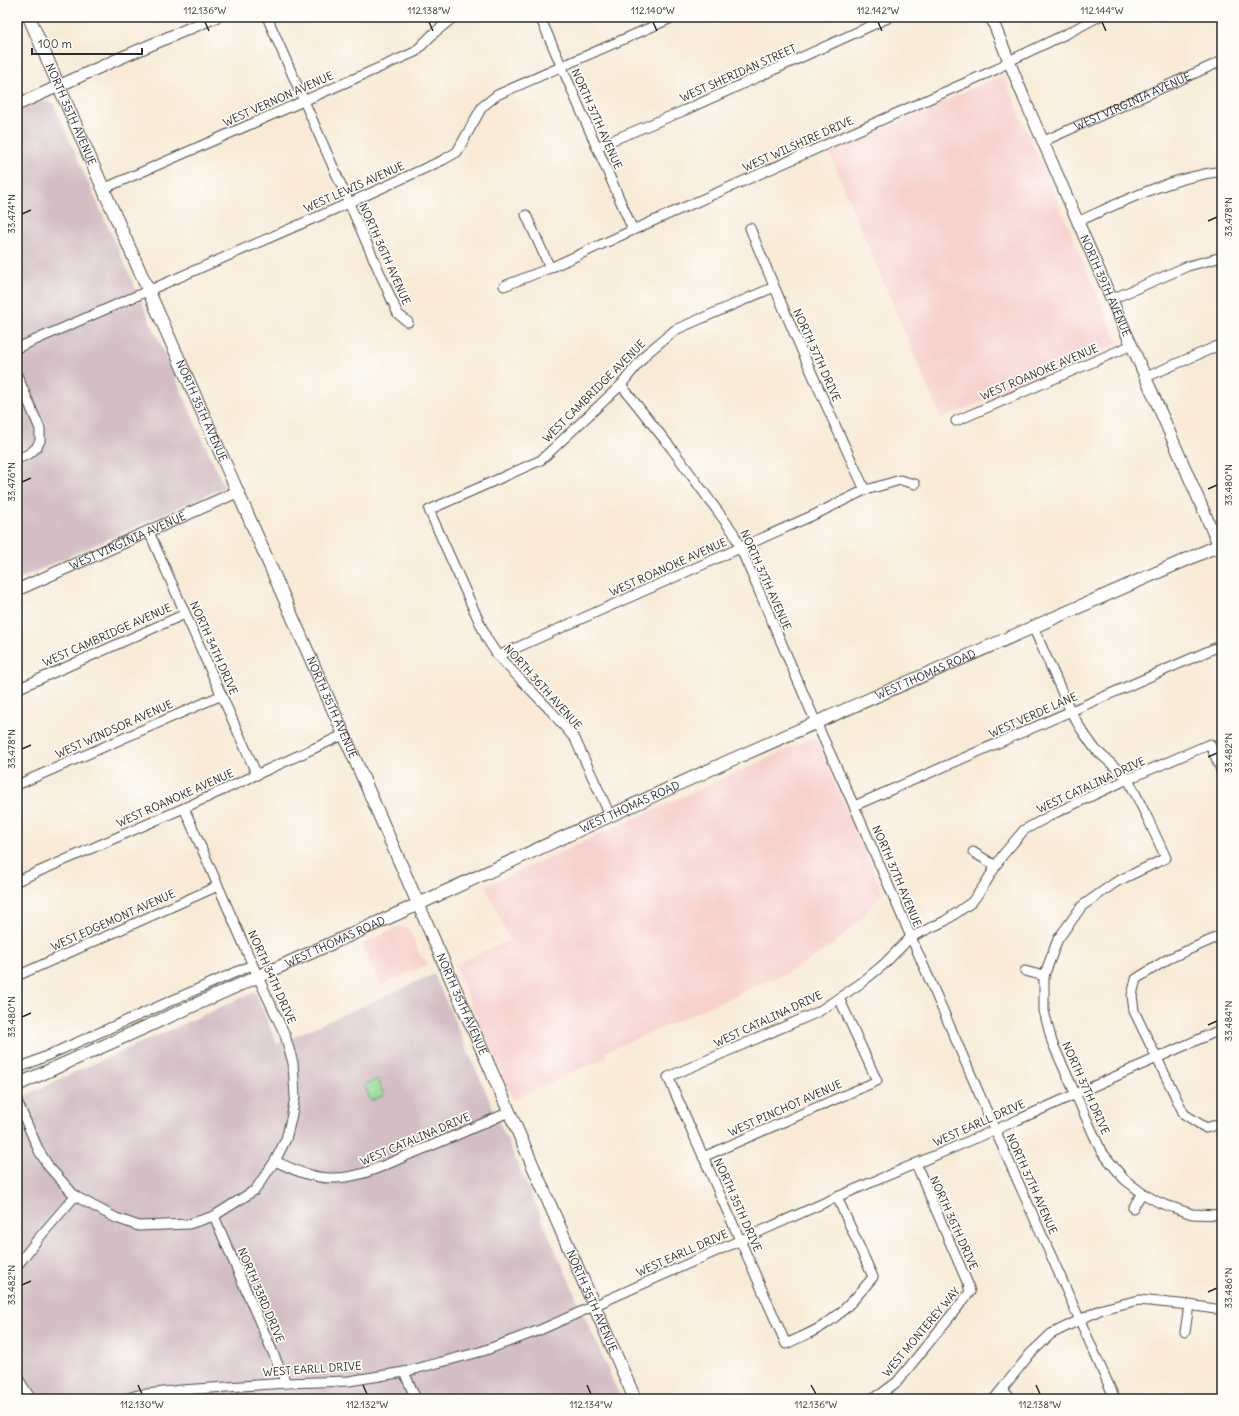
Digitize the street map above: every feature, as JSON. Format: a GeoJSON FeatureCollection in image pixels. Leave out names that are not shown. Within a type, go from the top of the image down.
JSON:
{"type":"FeatureCollection","features":[{"type":"Feature","properties":{"kind":"main road","name":"NORTH 35TH AVENUE"},"geometry":{"type":"LineString","coordinates":[[29,17],[635,1399]]}},
{"type":"Feature","properties":{"kind":"main road","name":"WEST THOMAS ROAD"},"geometry":{"type":"LineString","coordinates":[[17,1085],[258,977],[815,722],[1221,547]]}},
{"type":"Feature","properties":{"kind":"street"},"geometry":{"type":"LineString","coordinates":[[17,105],[118,59],[216,17]]}},
{"type":"Feature","properties":{"kind":"street","name":"NORTH 36TH AVENUE"},"geometry":{"type":"LineString","coordinates":[[266,17],[398,314],[408,322]]}},
{"type":"Feature","properties":{"kind":"street","name":"WEST VERNON AVENUE"},"geometry":{"type":"LineString","coordinates":[[104,190],[415,52],[434,33],[454,17]]}},
{"type":"Feature","properties":{"kind":"street","name":"NORTH 37TH AVENUE"},"geometry":{"type":"LineString","coordinates":[[540,17],[633,230]]}},
{"type":"Feature","properties":{"kind":"street","name":"WEST LEWIS AVENUE"},"geometry":{"type":"LineString","coordinates":[[17,348],[349,203],[443,160],[457,152],[482,107],[497,95],[674,17]]}},
{"type":"Feature","properties":{"kind":"street","name":"NORTH 39TH AVENUE"},"geometry":{"type":"LineString","coordinates":[[990,17],[1221,547]]}},
{"type":"Feature","properties":{"kind":"street","name":"WEST WILSHIRE DRIVE"},"geometry":{"type":"LineString","coordinates":[[504,286],[550,268],[997,69],[1010,60],[1068,33],[1098,17]]}},
{"type":"Feature","properties":{"kind":"street","name":"WEST SHERIDAN STREET"},"geometry":{"type":"LineString","coordinates":[[596,147],[684,111],[888,18]]}},
{"type":"Feature","properties":{"kind":"street","name":"WEST VIRGINIA AVENUE"},"geometry":{"type":"LineString","coordinates":[[1044,141],[1222,61]]}},
{"type":"Feature","properties":{"kind":"street"},"geometry":{"type":"LineString","coordinates":[[1079,221],[1156,187],[1200,174],[1222,171]]}},
{"type":"Feature","properties":{"kind":"street"},"geometry":{"type":"LineString","coordinates":[[526,215],[550,268]]}},
{"type":"Feature","properties":{"kind":"street","name":"NORTH 37TH DRIVE"},"geometry":{"type":"LineString","coordinates":[[750,228],[824,402],[865,490]]}},
{"type":"Feature","properties":{"kind":"street"},"geometry":{"type":"LineString","coordinates":[[1112,299],[1188,266],[1222,257]]}},
{"type":"Feature","properties":{"kind":"street","name":"WEST CAMBRIDGE AVENUE"},"geometry":{"type":"LineString","coordinates":[[429,510],[541,460],[621,385],[646,354],[675,330],[774,287]]}},
{"type":"Feature","properties":{"kind":"street","name":"WEST ROANOKE AVENUE"},"geometry":{"type":"LineString","coordinates":[[956,421],[1132,344]]}},
{"type":"Feature","properties":{"kind":"street"},"geometry":{"type":"LineString","coordinates":[[1146,377],[1222,344]]}},
{"type":"Feature","properties":{"kind":"street"},"geometry":{"type":"LineString","coordinates":[[17,375],[40,429],[40,441],[33,451],[17,459]]}},
{"type":"Feature","properties":{"kind":"street","name":"NORTH 37TH AVENUE"},"geometry":{"type":"LineString","coordinates":[[621,385],[672,449],[733,532],[815,722],[854,806],[995,1130],[1115,1399]]}},
{"type":"Feature","properties":{"kind":"street","name":"WEST ROANOKE AVENUE"},"geometry":{"type":"LineString","coordinates":[[498,656],[816,514],[865,490],[900,480],[915,484]]}},
{"type":"Feature","properties":{"kind":"street","name":"WEST VIRGINIA AVENUE"},"geometry":{"type":"LineString","coordinates":[[17,590],[237,492]]}},
{"type":"Feature","properties":{"kind":"street","name":"NORTH 36TH AVENUE"},"geometry":{"type":"LineString","coordinates":[[429,510],[487,639],[498,656],[551,711],[575,739],[610,815]]}},
{"type":"Feature","properties":{"kind":"street","name":"NORTH 34TH DRIVE"},"geometry":{"type":"LineString","coordinates":[[149,532],[257,774]]}},
{"type":"Feature","properties":{"kind":"street","name":"WEST CAMBRIDGE AVENUE"},"geometry":{"type":"LineString","coordinates":[[17,689],[185,614]]}},
{"type":"Feature","properties":{"kind":"street"},"geometry":{"type":"LineString","coordinates":[[1033,627],[1071,712],[1081,729],[1095,749],[1128,779]]}},
{"type":"Feature","properties":{"kind":"street","name":"WEST VERDE LANE"},"geometry":{"type":"LineString","coordinates":[[854,806],[1222,645]]}},
{"type":"Feature","properties":{"kind":"street","name":"WEST WINDSOR AVENUE"},"geometry":{"type":"LineString","coordinates":[[17,785],[222,695]]}},
{"type":"Feature","properties":{"kind":"street","name":"WEST ROANOKE AVENUE"},"geometry":{"type":"LineString","coordinates":[[17,881],[184,808],[343,735]]}},
{"type":"Feature","properties":{"kind":"street","name":"WEST CATALINA DRIVE"},"geometry":{"type":"LineString","coordinates":[[668,1077],[818,1012],[861,983],[883,965],[911,937],[945,921],[972,902],[996,866],[1024,830],[1128,779],[1210,744],[1222,772]]}},
{"type":"Feature","properties":{"kind":"street","name":"NORTH 37TH DRIVE"},"geometry":{"type":"LineString","coordinates":[[1128,779],[1166,858],[1116,882],[1082,906],[1058,939],[1044,976],[1044,1011],[1052,1042],[1101,1151],[1124,1179],[1142,1193],[1160,1203],[1192,1214],[1222,1215]]}},
{"type":"Feature","properties":{"kind":"street","name":"NORTH 34TH DRIVE"},"geometry":{"type":"LineString","coordinates":[[184,808],[252,965],[285,1035],[293,1063],[295,1097],[286,1139],[275,1161]]}},
{"type":"Feature","properties":{"kind":"street"},"geometry":{"type":"LineString","coordinates":[[973,852],[996,866]]}},
{"type":"Feature","properties":{"kind":"street","name":"WEST EDGEMONT AVENUE"},"geometry":{"type":"LineString","coordinates":[[17,976],[218,886]]}},
{"type":"Feature","properties":{"kind":"street"},"geometry":{"type":"LineString","coordinates":[[1222,935],[1168,959],[1136,979],[1132,995],[1134,1011],[1184,1114],[1206,1128],[1222,1123]]}},
{"type":"Feature","properties":{"kind":"street"},"geometry":{"type":"LineString","coordinates":[[17,1069],[252,965]]}},
{"type":"Feature","properties":{"kind":"street"},"geometry":{"type":"LineString","coordinates":[[1026,971],[1044,976]]}},
{"type":"Feature","properties":{"kind":"street","name":"WEST PINCHOT AVENUE"},"geometry":{"type":"LineString","coordinates":[[703,1157],[877,1081],[839,998]]}},
{"type":"Feature","properties":{"kind":"street","name":"WEST EARLL DRIVE"},"geometry":{"type":"LineString","coordinates":[[125,1399],[138,1395],[181,1390],[286,1383],[349,1381],[404,1372],[483,1351],[540,1330],[837,1197],[995,1130],[1222,1029]]}},
{"type":"Feature","properties":{"kind":"street"},"geometry":{"type":"LineString","coordinates":[[34,1062],[40,1074]]}},
{"type":"Feature","properties":{"kind":"street","name":"NORTH 35TH DRIVE"},"geometry":{"type":"LineString","coordinates":[[668,1077],[786,1344],[828,1323],[849,1305],[873,1277],[837,1197]]}},
{"type":"Feature","properties":{"kind":"street"},"geometry":{"type":"LineString","coordinates":[[17,1102],[39,1151],[49,1167],[74,1196],[116,1218],[139,1226],[189,1224],[214,1216],[255,1190],[275,1161]]}},
{"type":"Feature","properties":{"kind":"street","name":"WEST CATALINA DRIVE"},"geometry":{"type":"LineString","coordinates":[[275,1161],[298,1171],[320,1177],[331,1178],[355,1176],[426,1148],[509,1112]]}},
{"type":"Feature","properties":{"kind":"street","name":"NORTH 36TH DRIVE"},"geometry":{"type":"LineString","coordinates":[[916,1164],[968,1284],[970,1292]]}},
{"type":"Feature","properties":{"kind":"street"},"geometry":{"type":"LineString","coordinates":[[1134,1208],[1142,1193]]}},
{"type":"Feature","properties":{"kind":"street"},"geometry":{"type":"LineString","coordinates":[[17,1266],[74,1196]]}},
{"type":"Feature","properties":{"kind":"street","name":"NORTH 33RD DRIVE"},"geometry":{"type":"LineString","coordinates":[[214,1216],[286,1383]]}},
{"type":"Feature","properties":{"kind":"street","name":"WEST MONTEREY WAY"},"geometry":{"type":"LineString","coordinates":[[869,1399],[881,1394],[897,1382],[970,1292]]}},
{"type":"Feature","properties":{"kind":"street"},"geometry":{"type":"LineString","coordinates":[[994,1399],[1030,1354],[1051,1334],[1102,1309],[1139,1300],[1222,1309]]}},
{"type":"Feature","properties":{"kind":"street"},"geometry":{"type":"LineString","coordinates":[[1185,1332],[1189,1305]]}},
{"type":"Feature","properties":{"kind":"street"},"geometry":{"type":"LineString","coordinates":[[404,1372],[416,1399]]}},
{"type":"Feature","properties":{"kind":"street"},"geometry":{"type":"LineString","coordinates":[[17,1377],[31,1399]]}},
{"type":"Feature","properties":{"kind":"street"},"geometry":{"type":"LineString","coordinates":[[1002,1390],[1012,1399]]}},
{"type":"Feature","properties":{"kind":"shaded area"},"geometry":{"type":"Polygon","coordinates":[[[1003,75],[1118,343],[941,419],[829,152],[1003,75]]]}},
{"type":"Feature","properties":{"kind":"shaded area"},"geometry":{"type":"Polygon","coordinates":[[[41,101],[53,103],[224,487],[17,580],[17,111],[41,101]]]}},
{"type":"Feature","properties":{"kind":"shaded area"},"geometry":{"type":"Polygon","coordinates":[[[810,739],[817,741],[882,893],[865,914],[839,940],[805,963],[782,975],[605,1052],[607,1057],[513,1100],[454,965],[509,940],[486,886],[810,739]]]}},
{"type":"Feature","properties":{"kind":"shaded area"},"geometry":{"type":"Polygon","coordinates":[[[398,927],[407,928],[410,931],[420,955],[429,964],[381,985],[362,944],[398,927]]]}},
{"type":"Feature","properties":{"kind":"shaded area"},"geometry":{"type":"Polygon","coordinates":[[[434,974],[621,1399],[17,1399],[17,1100],[66,1076],[255,992],[277,1044],[434,974]]]}},
{"type":"Feature","properties":{"kind":"green space"},"geometry":{"type":"Polygon","coordinates":[[[378,1079],[384,1095],[371,1101],[364,1085],[378,1079]]]}}]}
